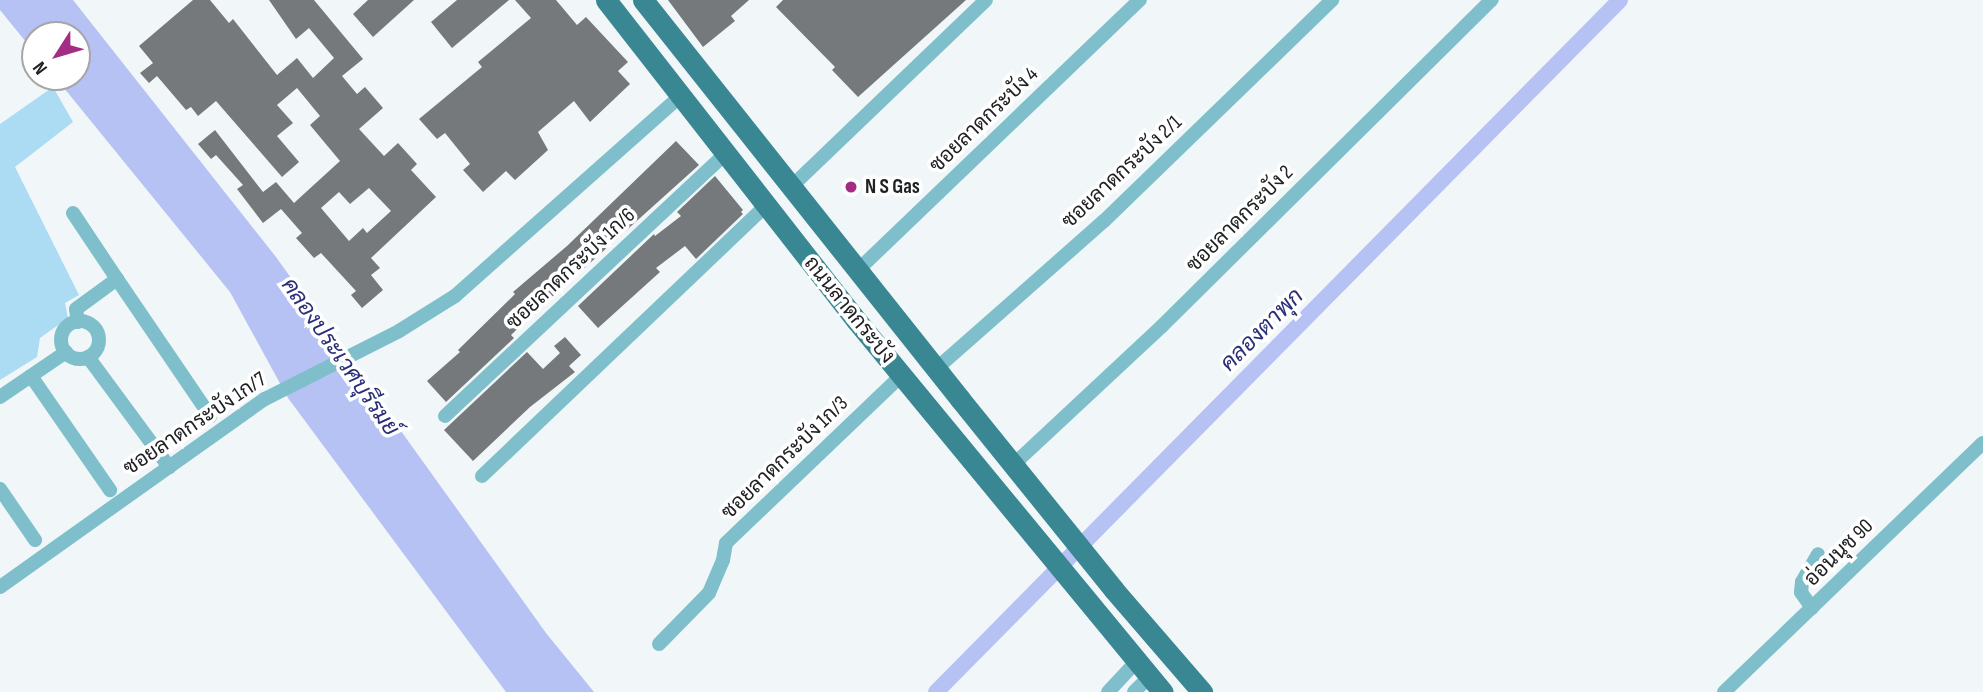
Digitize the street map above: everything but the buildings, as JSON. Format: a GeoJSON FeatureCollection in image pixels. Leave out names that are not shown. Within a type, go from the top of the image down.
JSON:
{"type":"FeatureCollection","features":[{"type":"Feature","properties":{"kind":"main road","name":"ถนนลาดกระบัง"},"geometry":{"type":"LineString","coordinates":[[606,0],[766,206],[1150,676]]}},
{"type":"Feature","properties":{"kind":"main road","name":"ถนนลาดกระบัง"},"geometry":{"type":"LineString","coordinates":[[643,0],[1013,465],[1114,590],[1202,692]]}},
{"type":"Feature","properties":{"kind":"street"},"geometry":{"type":"LineString","coordinates":[[791,187],[986,0]]}},
{"type":"Feature","properties":{"kind":"street","name":"ซอยลาดกระบัง 4"},"geometry":{"type":"LineString","coordinates":[[857,271],[1140,0]]}},
{"type":"Feature","properties":{"kind":"street","name":"ซอยลาดกระบัง 2/1"},"geometry":{"type":"LineString","coordinates":[[936,369],[1104,221],[1332,0]]}},
{"type":"Feature","properties":{"kind":"street","name":"ซอยลาดกระบัง 2"},"geometry":{"type":"LineString","coordinates":[[1013,465],[1162,326],[1492,0]]}},
{"type":"Feature","properties":{"kind":"street","name":"ซอยลาดกระบัง 1ก/7"},"geometry":{"type":"LineString","coordinates":[[0,587],[265,399],[399,331],[455,296],[680,96]]}},
{"type":"Feature","properties":{"kind":"street","name":"ซอยลาดกระบัง 1ก/6"},"geometry":{"type":"LineString","coordinates":[[445,416],[725,154]]}},
{"type":"Feature","properties":{"kind":"street"},"geometry":{"type":"LineString","coordinates":[[482,476],[766,206]]}},
{"type":"Feature","properties":{"kind":"street"},"geometry":{"type":"LineString","coordinates":[[73,213],[210,416]]}},
{"type":"Feature","properties":{"kind":"street"},"geometry":{"type":"LineString","coordinates":[[78,322],[76,309],[117,279]]}},
{"type":"Feature","properties":{"kind":"street"},"geometry":{"type":"LineString","coordinates":[[78,322],[93,326],[99,337],[97,349],[88,357],[76,359],[66,352],[62,334],[70,325],[78,322]]}},
{"type":"Feature","properties":{"kind":"street"},"geometry":{"type":"LineString","coordinates":[[0,397],[66,352]]}},
{"type":"Feature","properties":{"kind":"street"},"geometry":{"type":"LineString","coordinates":[[88,357],[169,467]]}},
{"type":"Feature","properties":{"kind":"street","name":"ซอยลาดกระบัง 1ก/3"},"geometry":{"type":"LineString","coordinates":[[659,644],[709,593],[723,560],[726,543],[902,374]]}},
{"type":"Feature","properties":{"kind":"street"},"geometry":{"type":"LineString","coordinates":[[31,376],[110,490]]}},
{"type":"Feature","properties":{"kind":"street","name":"อ่อนนุช 90"},"geometry":{"type":"LineString","coordinates":[[1724,692],[1983,443]]}},
{"type":"Feature","properties":{"kind":"street"},"geometry":{"type":"LineString","coordinates":[[0,489],[35,540]]}},
{"type":"Feature","properties":{"kind":"street"},"geometry":{"type":"LineString","coordinates":[[1812,608],[1801,592],[1802,582],[1818,554]]}},
{"type":"Feature","properties":{"kind":"street"},"geometry":{"type":"LineString","coordinates":[[1108,692],[1150,676]]}},
{"type":"Feature","properties":{"kind":"street"},"geometry":{"type":"LineString","coordinates":[[1134,692],[1150,676]]}},
{"type":"Feature","properties":{"kind":"shaded area"},"geometry":{"type":"Polygon","coordinates":[[[47,91],[55,91],[73,122],[15,167],[79,295],[65,303],[68,318],[40,338],[37,357],[0,380],[0,124],[47,91]]]}},
{"type":"Feature","properties":{"kind":"water"},"geometry":{"type":"Polygon","coordinates":[[[0,0],[73,0],[90,21],[21,21],[21,36],[0,10],[0,0]]]}},
{"type":"Feature","properties":{"kind":"water","name":"คลองประเวศบุรีรมย์"},"geometry":{"type":"Polygon","coordinates":[[[91,23],[276,257],[546,633],[594,692],[506,692],[288,398],[230,292],[66,91],[91,91],[91,23]]]}},
{"type":"Feature","properties":{"kind":"waterway","name":"คลองตาพุก"},"geometry":{"type":"LineString","coordinates":[[936,692],[1620,0]]}},
{"type":"Feature","properties":{"kind":"place","name":"N S Gas"},"geometry":{"type":"Point","coordinates":[851,187]}}]}
